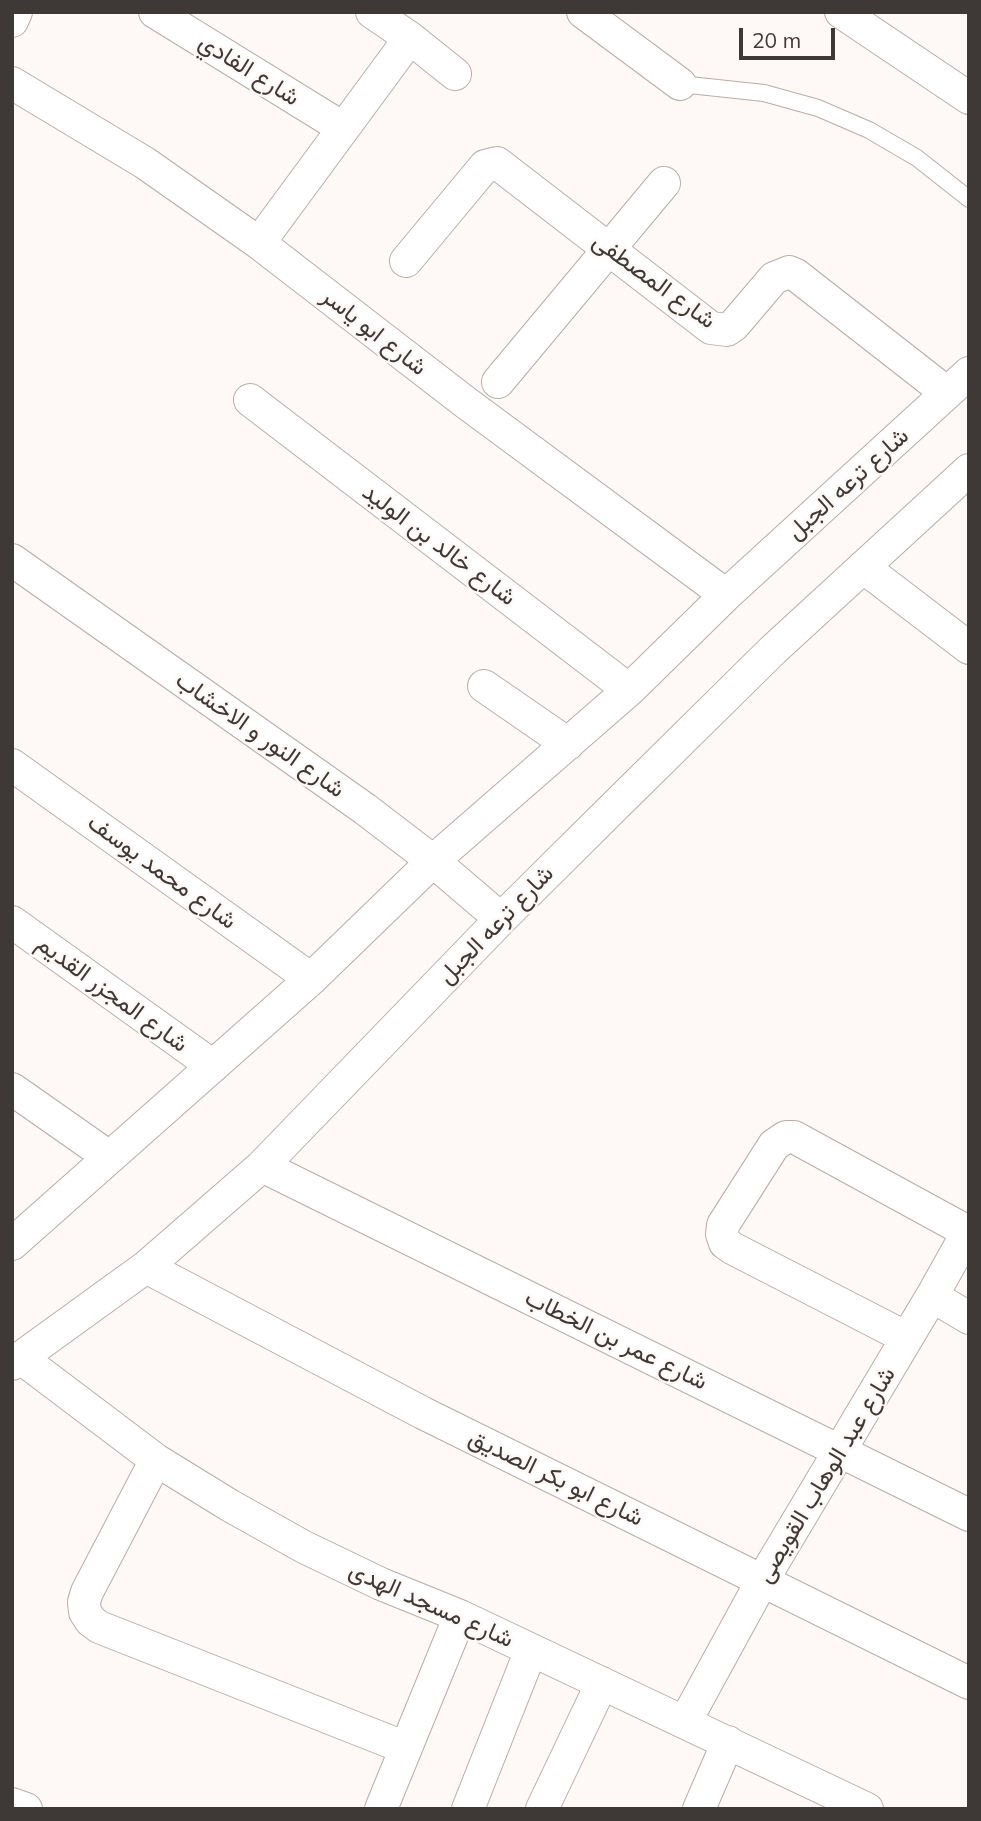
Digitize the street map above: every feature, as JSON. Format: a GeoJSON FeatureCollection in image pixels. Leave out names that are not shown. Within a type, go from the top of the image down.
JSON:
{"type":"FeatureCollection","features":[{"type":"Feature","properties":{"kind":"street","name":"شارع الفادي"},"geometry":{"type":"LineString","coordinates":[[155,12],[343,128]]}},
{"type":"Feature","properties":{"kind":"street"},"geometry":{"type":"LineString","coordinates":[[372,12],[455,74]]}},
{"type":"Feature","properties":{"kind":"street"},"geometry":{"type":"LineString","coordinates":[[583,12],[680,84]]}},
{"type":"Feature","properties":{"kind":"street"},"geometry":{"type":"LineString","coordinates":[[841,12],[969,98]]}},
{"type":"Feature","properties":{"kind":"street"},"geometry":{"type":"LineString","coordinates":[[259,243],[410,38]]}},
{"type":"Feature","properties":{"kind":"street","name":"شارع ابو ياسر"},"geometry":{"type":"LineString","coordinates":[[12,83],[145,163],[259,243],[465,402],[726,595]]}},
{"type":"Feature","properties":{"kind":"street","name":"شارع المصطفى"},"geometry":{"type":"LineString","coordinates":[[406,261],[485,166],[496,163],[711,328],[727,330],[734,325],[774,278],[789,272],[958,383]]}},
{"type":"Feature","properties":{"kind":"street"},"geometry":{"type":"LineString","coordinates":[[498,382],[664,183]]}},
{"type":"Feature","properties":{"kind":"street","name":"شارع ترعه الجبل"},"geometry":{"type":"LineString","coordinates":[[12,1244],[311,979],[433,862],[629,690],[726,595],[958,383]]}},
{"type":"Feature","properties":{"kind":"street","name":"شارع خالد بن الوليد"},"geometry":{"type":"LineString","coordinates":[[250,400],[629,690]]}},
{"type":"Feature","properties":{"kind":"street","name":"شارع ترعه الجبل"},"geometry":{"type":"LineString","coordinates":[[16,1361],[146,1268],[262,1166],[501,919],[773,650],[969,470]]}},
{"type":"Feature","properties":{"kind":"street","name":"شارع النور و الاخشاب"},"geometry":{"type":"LineString","coordinates":[[12,560],[311,771],[433,862],[501,919]]}},
{"type":"Feature","properties":{"kind":"street"},"geometry":{"type":"LineString","coordinates":[[863,567],[969,648]]}},
{"type":"Feature","properties":{"kind":"street"},"geometry":{"type":"LineString","coordinates":[[484,686],[568,744]]}},
{"type":"Feature","properties":{"kind":"street","name":"شارع محمد يوسف"},"geometry":{"type":"LineString","coordinates":[[12,765],[311,979]]}},
{"type":"Feature","properties":{"kind":"street","name":"شارع المجزر القديم"},"geometry":{"type":"LineString","coordinates":[[12,922],[213,1066]]}},
{"type":"Feature","properties":{"kind":"street"},"geometry":{"type":"LineString","coordinates":[[12,1089],[109,1157]]}},
{"type":"Feature","properties":{"kind":"street"},"geometry":{"type":"LineString","coordinates":[[907,1338],[732,1248],[725,1242],[723,1225],[774,1145],[786,1137],[794,1137],[968,1231]]}},
{"type":"Feature","properties":{"kind":"street","name":"شارع عمر بن الخطاب"},"geometry":{"type":"LineString","coordinates":[[262,1166],[969,1515]]}},
{"type":"Feature","properties":{"kind":"street","name":"شارع عبد الوهاب القويصى"},"geometry":{"type":"LineString","coordinates":[[685,1722],[762,1581],[968,1231]]}},
{"type":"Feature","properties":{"kind":"street","name":"شارع ابو بكر الصديق"},"geometry":{"type":"LineString","coordinates":[[146,1268],[423,1413],[969,1683]]}},
{"type":"Feature","properties":{"kind":"street"},"geometry":{"type":"LineString","coordinates":[[932,1296],[969,1318]]}},
{"type":"Feature","properties":{"kind":"street","name":"شارع مسجد الهدى"},"geometry":{"type":"LineString","coordinates":[[16,1361],[156,1460],[304,1547],[381,1584],[460,1616],[867,1809]]}},
{"type":"Feature","properties":{"kind":"street"},"geometry":{"type":"LineString","coordinates":[[156,1460],[87,1592],[85,1612],[90,1621],[99,1627],[406,1748]]}},
{"type":"Feature","properties":{"kind":"street"},"geometry":{"type":"LineString","coordinates":[[382,1809],[460,1616]]}},
{"type":"Feature","properties":{"kind":"street"},"geometry":{"type":"LineString","coordinates":[[468,1809],[531,1650]]}},
{"type":"Feature","properties":{"kind":"street"},"geometry":{"type":"LineString","coordinates":[[542,1809],[602,1683]]}},
{"type":"Feature","properties":{"kind":"street"},"geometry":{"type":"LineString","coordinates":[[699,1809],[728,1742]]}},
{"type":"Feature","properties":{"kind":"street"},"geometry":{"type":"LineString","coordinates":[[12,1804],[26,1809]]}},
{"type":"Feature","properties":{"kind":"lane"},"geometry":{"type":"LineString","coordinates":[[680,84],[765,93],[818,108],[869,130],[917,158],[969,199]]}}]}
